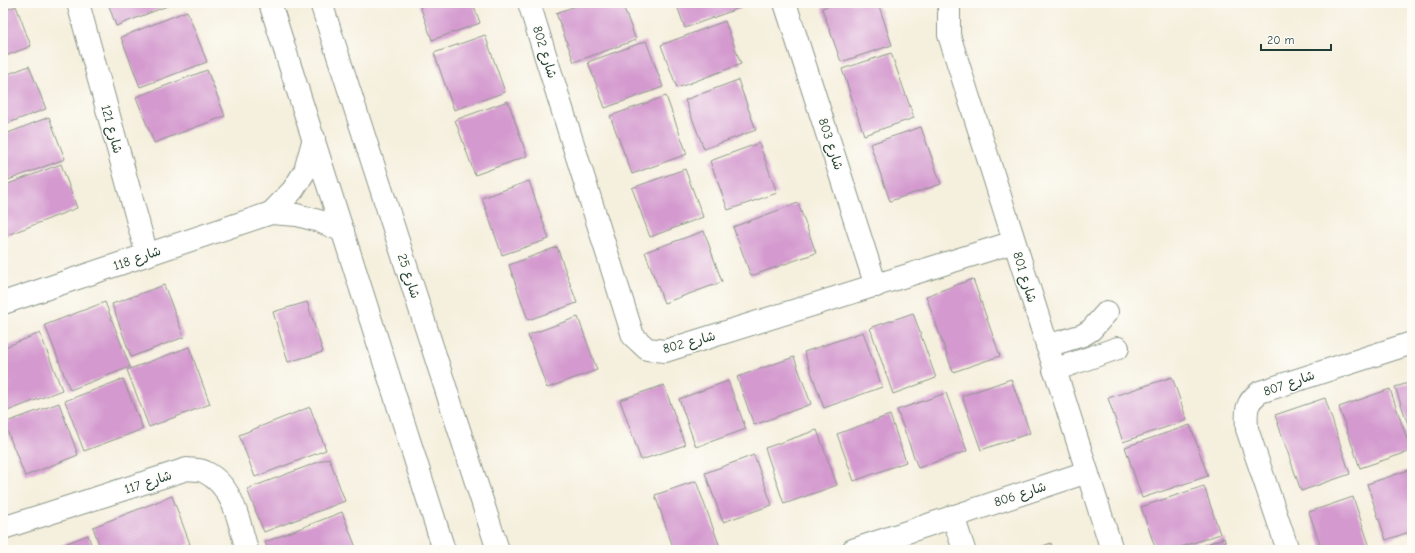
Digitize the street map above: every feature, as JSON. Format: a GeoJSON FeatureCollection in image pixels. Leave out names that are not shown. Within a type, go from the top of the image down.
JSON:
{"type":"FeatureCollection","features":[{"type":"Feature","properties":{"kind":"street","name":"شارع 121"},"geometry":{"type":"LineString","coordinates":[[78,3],[147,255]]}},
{"type":"Feature","properties":{"kind":"street"},"geometry":{"type":"LineString","coordinates":[[270,3],[444,550]]}},
{"type":"Feature","properties":{"kind":"street","name":"شارع 25"},"geometry":{"type":"LineString","coordinates":[[321,3],[498,550]]}},
{"type":"Feature","properties":{"kind":"street","name":"شارع 802"},"geometry":{"type":"LineString","coordinates":[[530,3],[633,336],[646,349],[665,351],[1014,242]]}},
{"type":"Feature","properties":{"kind":"street","name":"شارع 803"},"geometry":{"type":"LineString","coordinates":[[785,3],[876,286]]}},
{"type":"Feature","properties":{"kind":"street","name":"شارع 801"},"geometry":{"type":"LineString","coordinates":[[949,3],[949,35],[1112,550]]}},
{"type":"Feature","properties":{"kind":"street","name":"شارع 118"},"geometry":{"type":"LineString","coordinates":[[271,213],[292,190],[305,171],[314,138]]}},
{"type":"Feature","properties":{"kind":"street","name":"شارع 118"},"geometry":{"type":"LineString","coordinates":[[3,303],[271,213],[297,215],[319,221],[343,232]]}},
{"type":"Feature","properties":{"kind":"street"},"geometry":{"type":"LineString","coordinates":[[1047,346],[1083,335],[1091,330],[1107,312]]}},
{"type":"Feature","properties":{"kind":"street","name":"شارع 807"},"geometry":{"type":"LineString","coordinates":[[1288,550],[1247,429],[1246,410],[1250,399],[1260,392],[1412,343]]}},
{"type":"Feature","properties":{"kind":"street"},"geometry":{"type":"LineString","coordinates":[[1054,370],[1118,348]]}},
{"type":"Feature","properties":{"kind":"street","name":"شارع 117"},"geometry":{"type":"LineString","coordinates":[[3,528],[187,469],[205,471],[228,491],[247,550]]}},
{"type":"Feature","properties":{"kind":"street","name":"شارع 806"},"geometry":{"type":"LineString","coordinates":[[852,550],[1087,472]]}},
{"type":"Feature","properties":{"kind":"street"},"geometry":{"type":"LineString","coordinates":[[953,516],[964,550]]}},
{"type":"Feature","properties":{"kind":"building"},"geometry":{"type":"Polygon","coordinates":[[[108,3],[175,3],[116,26],[108,3]]]}},
{"type":"Feature","properties":{"kind":"building"},"geometry":{"type":"Polygon","coordinates":[[[419,3],[473,3],[480,23],[432,40],[419,3]]]}},
{"type":"Feature","properties":{"kind":"building"},"geometry":{"type":"Polygon","coordinates":[[[584,3],[622,3],[636,40],[574,62],[556,13],[584,3]]]}},
{"type":"Feature","properties":{"kind":"building"},"geometry":{"type":"Polygon","coordinates":[[[676,3],[744,3],[745,6],[685,28],[676,3]]]}},
{"type":"Feature","properties":{"kind":"building"},"geometry":{"type":"Polygon","coordinates":[[[837,3],[878,3],[892,45],[841,62],[822,8],[837,3]]]}},
{"type":"Feature","properties":{"kind":"building"},"geometry":{"type":"Polygon","coordinates":[[[16,6],[31,46],[3,57],[3,11],[16,6]]]}},
{"type":"Feature","properties":{"kind":"building"},"geometry":{"type":"Polygon","coordinates":[[[187,11],[207,62],[140,87],[121,37],[187,11]]]}},
{"type":"Feature","properties":{"kind":"building"},"geometry":{"type":"Polygon","coordinates":[[[725,21],[741,64],[677,88],[661,45],[725,21]]]}},
{"type":"Feature","properties":{"kind":"building"},"geometry":{"type":"Polygon","coordinates":[[[485,35],[505,92],[454,110],[434,53],[485,35]]]}},
{"type":"Feature","properties":{"kind":"building"},"geometry":{"type":"Polygon","coordinates":[[[646,41],[663,87],[605,108],[588,62],[646,41]]]}},
{"type":"Feature","properties":{"kind":"building"},"geometry":{"type":"Polygon","coordinates":[[[891,53],[914,118],[864,135],[842,69],[891,53]]]}},
{"type":"Feature","properties":{"kind":"building"},"geometry":{"type":"Polygon","coordinates":[[[29,66],[46,109],[3,125],[3,76],[29,66]]]}},
{"type":"Feature","properties":{"kind":"building"},"geometry":{"type":"Polygon","coordinates":[[[207,70],[225,116],[154,143],[136,97],[207,70]]]}},
{"type":"Feature","properties":{"kind":"building"},"geometry":{"type":"Polygon","coordinates":[[[738,80],[756,130],[704,149],[685,100],[738,80]]]}},
{"type":"Feature","properties":{"kind":"building"},"geometry":{"type":"Polygon","coordinates":[[[666,96],[687,154],[632,174],[610,116],[666,96]]]}},
{"type":"Feature","properties":{"kind":"building"},"geometry":{"type":"Polygon","coordinates":[[[508,101],[527,156],[475,175],[455,120],[508,101]]]}},
{"type":"Feature","properties":{"kind":"building"},"geometry":{"type":"Polygon","coordinates":[[[49,117],[65,159],[3,182],[3,135],[49,117]]]}},
{"type":"Feature","properties":{"kind":"building"},"geometry":{"type":"Polygon","coordinates":[[[921,127],[941,184],[890,201],[870,144],[921,127]]]}},
{"type":"Feature","properties":{"kind":"building"},"geometry":{"type":"Polygon","coordinates":[[[759,143],[777,193],[728,210],[710,161],[759,143]]]}},
{"type":"Feature","properties":{"kind":"building"},"geometry":{"type":"Polygon","coordinates":[[[61,164],[77,208],[5,236],[3,230],[3,186],[61,164]]]}},
{"type":"Feature","properties":{"kind":"building"},"geometry":{"type":"Polygon","coordinates":[[[685,169],[703,217],[650,237],[632,188],[685,169]]]}},
{"type":"Feature","properties":{"kind":"building"},"geometry":{"type":"Polygon","coordinates":[[[529,181],[549,239],[502,255],[482,198],[529,181]]]}},
{"type":"Feature","properties":{"kind":"building"},"geometry":{"type":"Polygon","coordinates":[[[798,203],[816,253],[751,276],[733,227],[798,203]]]}},
{"type":"Feature","properties":{"kind":"building"},"geometry":{"type":"Polygon","coordinates":[[[704,231],[722,282],[664,303],[645,252],[704,231]]]}},
{"type":"Feature","properties":{"kind":"building"},"geometry":{"type":"Polygon","coordinates":[[[557,247],[577,303],[528,320],[509,265],[557,247]]]}},
{"type":"Feature","properties":{"kind":"building"},"geometry":{"type":"Polygon","coordinates":[[[973,279],[1000,356],[953,372],[926,296],[973,279]]]}},
{"type":"Feature","properties":{"kind":"building"},"geometry":{"type":"Polygon","coordinates":[[[164,285],[184,337],[131,357],[112,304],[164,285]]]}},
{"type":"Feature","properties":{"kind":"building"},"geometry":{"type":"Polygon","coordinates":[[[105,302],[130,367],[70,390],[45,325],[105,302]]]}},
{"type":"Feature","properties":{"kind":"building"},"geometry":{"type":"Polygon","coordinates":[[[307,302],[323,352],[288,362],[273,312],[307,302]]]}},
{"type":"Feature","properties":{"kind":"building"},"geometry":{"type":"Polygon","coordinates":[[[913,313],[936,378],[893,394],[870,328],[913,313]]]}},
{"type":"Feature","properties":{"kind":"building"},"geometry":{"type":"Polygon","coordinates":[[[578,317],[597,370],[547,388],[528,335],[578,317]]]}},
{"type":"Feature","properties":{"kind":"building"},"geometry":{"type":"Polygon","coordinates":[[[863,332],[882,387],[824,408],[804,352],[863,332]]]}},
{"type":"Feature","properties":{"kind":"building"},"geometry":{"type":"Polygon","coordinates":[[[40,333],[62,390],[5,412],[3,408],[3,348],[40,333]]]}},
{"type":"Feature","properties":{"kind":"building"},"geometry":{"type":"Polygon","coordinates":[[[189,347],[210,404],[149,427],[127,370],[189,347]]]}},
{"type":"Feature","properties":{"kind":"building"},"geometry":{"type":"Polygon","coordinates":[[[794,357],[811,404],[754,425],[737,377],[794,357]]]}},
{"type":"Feature","properties":{"kind":"building"},"geometry":{"type":"Polygon","coordinates":[[[1172,377],[1187,420],[1123,442],[1108,398],[1172,377]]]}},
{"type":"Feature","properties":{"kind":"building"},"geometry":{"type":"Polygon","coordinates":[[[123,379],[143,429],[84,451],[65,401],[123,379]]]}},
{"type":"Feature","properties":{"kind":"building"},"geometry":{"type":"Polygon","coordinates":[[[1011,379],[1030,433],[981,450],[962,396],[1011,379]]]}},
{"type":"Feature","properties":{"kind":"building"},"geometry":{"type":"Polygon","coordinates":[[[728,381],[746,429],[696,447],[679,399],[728,381]]]}},
{"type":"Feature","properties":{"kind":"building"},"geometry":{"type":"Polygon","coordinates":[[[1412,382],[1412,436],[1395,387],[1412,382]]]}},
{"type":"Feature","properties":{"kind":"building"},"geometry":{"type":"Polygon","coordinates":[[[664,385],[685,445],[641,460],[620,400],[664,385]]]}},
{"type":"Feature","properties":{"kind":"building"},"geometry":{"type":"Polygon","coordinates":[[[1390,389],[1411,451],[1360,468],[1339,407],[1390,389]]]}},
{"type":"Feature","properties":{"kind":"building"},"geometry":{"type":"Polygon","coordinates":[[[946,393],[967,451],[918,468],[897,410],[946,393]]]}},
{"type":"Feature","properties":{"kind":"building"},"geometry":{"type":"Polygon","coordinates":[[[1325,398],[1350,474],[1301,491],[1275,415],[1325,398]]]}},
{"type":"Feature","properties":{"kind":"building"},"geometry":{"type":"Polygon","coordinates":[[[59,403],[78,455],[25,476],[4,423],[59,403]]]}},
{"type":"Feature","properties":{"kind":"building"},"geometry":{"type":"Polygon","coordinates":[[[310,407],[326,450],[255,477],[239,435],[310,407]]]}},
{"type":"Feature","properties":{"kind":"building"},"geometry":{"type":"Polygon","coordinates":[[[890,415],[906,462],[854,481],[837,434],[890,415]]]}},
{"type":"Feature","properties":{"kind":"building"},"geometry":{"type":"Polygon","coordinates":[[[1190,425],[1208,476],[1142,498],[1125,447],[1190,425]]]}},
{"type":"Feature","properties":{"kind":"building"},"geometry":{"type":"Polygon","coordinates":[[[817,430],[837,485],[784,504],[765,448],[817,430]]]}},
{"type":"Feature","properties":{"kind":"building"},"geometry":{"type":"Polygon","coordinates":[[[754,455],[772,505],[723,522],[705,473],[754,455]]]}},
{"type":"Feature","properties":{"kind":"building"},"geometry":{"type":"Polygon","coordinates":[[[329,458],[345,501],[264,532],[247,489],[329,458]]]}},
{"type":"Feature","properties":{"kind":"building"},"geometry":{"type":"Polygon","coordinates":[[[1412,469],[1412,531],[1386,540],[1367,484],[1412,469]]]}},
{"type":"Feature","properties":{"kind":"building"},"geometry":{"type":"Polygon","coordinates":[[[696,481],[720,547],[711,550],[674,550],[655,495],[696,481]]]}},
{"type":"Feature","properties":{"kind":"building"},"geometry":{"type":"Polygon","coordinates":[[[1204,486],[1220,534],[1172,550],[1156,550],[1141,507],[1204,486]]]}},
{"type":"Feature","properties":{"kind":"building"},"geometry":{"type":"Polygon","coordinates":[[[172,496],[190,544],[174,550],[101,550],[93,527],[172,496]]]}},
{"type":"Feature","properties":{"kind":"building"},"geometry":{"type":"Polygon","coordinates":[[[1353,497],[1371,550],[1322,550],[1309,512],[1353,497]]]}},
{"type":"Feature","properties":{"kind":"building"},"geometry":{"type":"Polygon","coordinates":[[[342,512],[357,550],[268,550],[265,542],[342,512]]]}},
{"type":"Feature","properties":{"kind":"building"},"geometry":{"type":"Polygon","coordinates":[[[88,535],[93,550],[49,550],[88,535]]]}},
{"type":"Feature","properties":{"kind":"building"},"geometry":{"type":"Polygon","coordinates":[[[1224,538],[1228,550],[1189,550],[1224,538]]]}},
{"type":"Feature","properties":{"kind":"building"},"geometry":{"type":"Polygon","coordinates":[[[1051,543],[1053,550],[1032,550],[1051,543]]]}}]}
